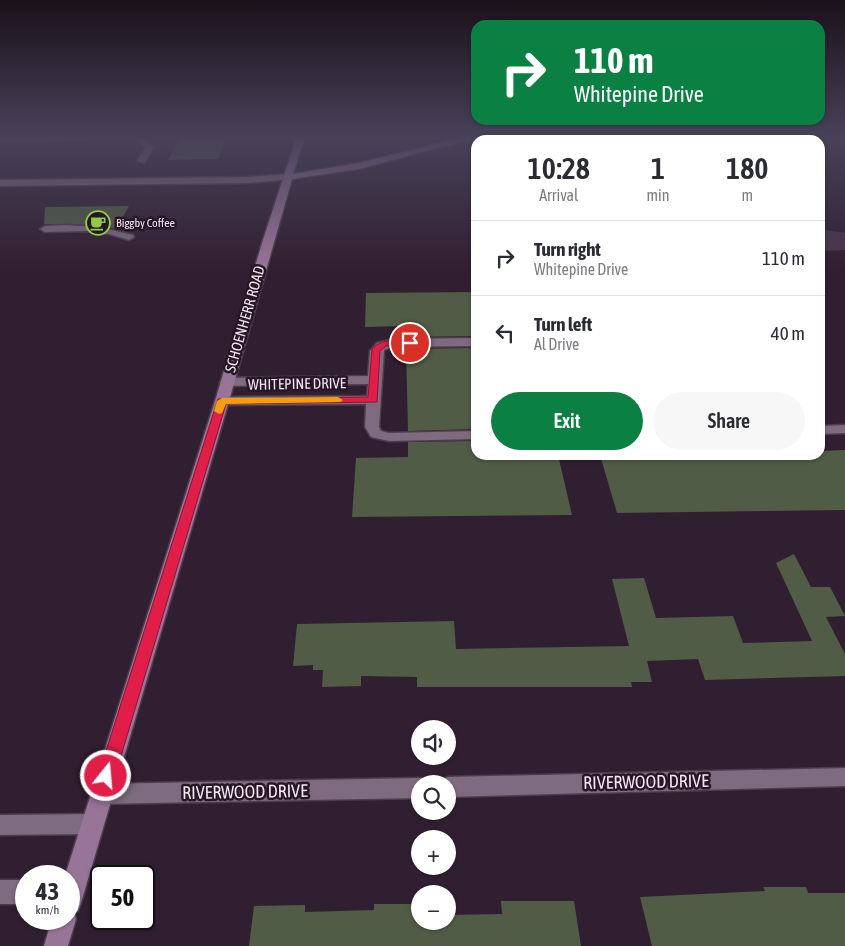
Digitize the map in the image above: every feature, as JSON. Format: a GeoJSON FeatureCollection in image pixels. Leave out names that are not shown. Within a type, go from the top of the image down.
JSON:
{"type":"FeatureCollection","features":[{"type":"Feature","properties":{"kind":"main road","name":"SCHOENHERR ROAD"},"geometry":{"type":"LineString","coordinates":[[79,865],[222,401],[267,243],[287,180]]}},
{"type":"Feature","properties":{"kind":"main road"},"geometry":{"type":"LineString","coordinates":[[56,946],[61,930]]}},
{"type":"Feature","properties":{"kind":"street"},"geometry":{"type":"LineString","coordinates":[[0,183],[236,180]]}},
{"type":"Feature","properties":{"kind":"street"},"geometry":{"type":"LineString","coordinates":[[44,228],[118,232],[129,237]]}},
{"type":"Feature","properties":{"kind":"street"},"geometry":{"type":"LineString","coordinates":[[471,342],[393,343],[381,345],[376,350],[372,427],[376,434],[389,437],[471,435]]}},
{"type":"Feature","properties":{"kind":"street","name":"WHITEPINE DRIVE"},"geometry":{"type":"LineString","coordinates":[[227,382],[374,380]]}},
{"type":"Feature","properties":{"kind":"street","name":"WHITEPINE DRIVE"},"geometry":{"type":"LineString","coordinates":[[222,401],[373,400]]}},
{"type":"Feature","properties":{"kind":"street"},"geometry":{"type":"LineString","coordinates":[[825,430],[845,429]]}},
{"type":"Feature","properties":{"kind":"street","name":"RIVERWOOD DRIVE"},"geometry":{"type":"LineString","coordinates":[[456,787],[845,777]]}},
{"type":"Feature","properties":{"kind":"street","name":"RIVERWOOD DRIVE"},"geometry":{"type":"LineString","coordinates":[[101,794],[411,788]]}},
{"type":"Feature","properties":{"kind":"street"},"geometry":{"type":"LineString","coordinates":[[0,825],[92,824]]}},
{"type":"Feature","properties":{"kind":"street"},"geometry":{"type":"LineString","coordinates":[[0,892],[15,892]]}},
{"type":"Feature","properties":{"kind":"shaded area"},"geometry":{"type":"Polygon","coordinates":[[[825,230],[845,233],[845,250],[825,251],[825,230]]]}},
{"type":"Feature","properties":{"kind":"building"},"geometry":{"type":"Polygon","coordinates":[[[129,206],[116,229],[98,225],[44,224],[45,207],[129,206]]]}},
{"type":"Feature","properties":{"kind":"building"},"geometry":{"type":"Polygon","coordinates":[[[471,292],[471,336],[405,337],[405,326],[365,327],[366,293],[471,292]]]}},
{"type":"Feature","properties":{"kind":"building"},"geometry":{"type":"Polygon","coordinates":[[[471,348],[471,429],[408,431],[406,349],[471,348]]]}},
{"type":"Feature","properties":{"kind":"building"},"geometry":{"type":"Polygon","coordinates":[[[471,441],[471,460],[559,460],[572,515],[352,517],[356,458],[408,457],[408,442],[471,441]]]}},
{"type":"Feature","properties":{"kind":"building"},"geometry":{"type":"Polygon","coordinates":[[[845,450],[845,510],[617,513],[601,460],[825,460],[825,451],[845,450]]]}},
{"type":"Feature","properties":{"kind":"building"},"geometry":{"type":"Polygon","coordinates":[[[794,554],[811,587],[830,587],[845,616],[826,617],[845,654],[845,676],[705,680],[698,659],[647,661],[652,682],[631,682],[632,687],[417,687],[417,677],[361,676],[361,686],[322,687],[323,670],[313,670],[313,665],[293,666],[297,624],[454,621],[456,649],[629,646],[612,579],[644,578],[656,618],[733,616],[743,643],[812,641],[776,563],[794,554]]]}},
{"type":"Feature","properties":{"kind":"building"},"geometry":{"type":"Polygon","coordinates":[[[763,887],[806,887],[808,893],[845,893],[845,946],[652,946],[640,897],[765,891],[763,887]]]}},
{"type":"Feature","properties":{"kind":"building"},"geometry":{"type":"Polygon","coordinates":[[[501,901],[574,901],[581,946],[249,946],[254,906],[305,905],[305,912],[374,910],[374,904],[411,904],[411,930],[456,930],[456,915],[502,914],[501,901]]]}},
{"type":"Feature","properties":{"kind":"slow traffic"},"geometry":{"type":"LineString","coordinates":[[219,411],[222,401],[338,400]]}},
{"type":"Feature","properties":{"kind":"place","name":"Biggby Coffee"},"geometry":{"type":"Point","coordinates":[98,223]}},
{"type":"Feature","properties":{"kind":"route"},"geometry":{"type":"LineString","coordinates":[[106,776],[222,401],[373,400],[377,348],[386,344],[410,343]]}}]}
